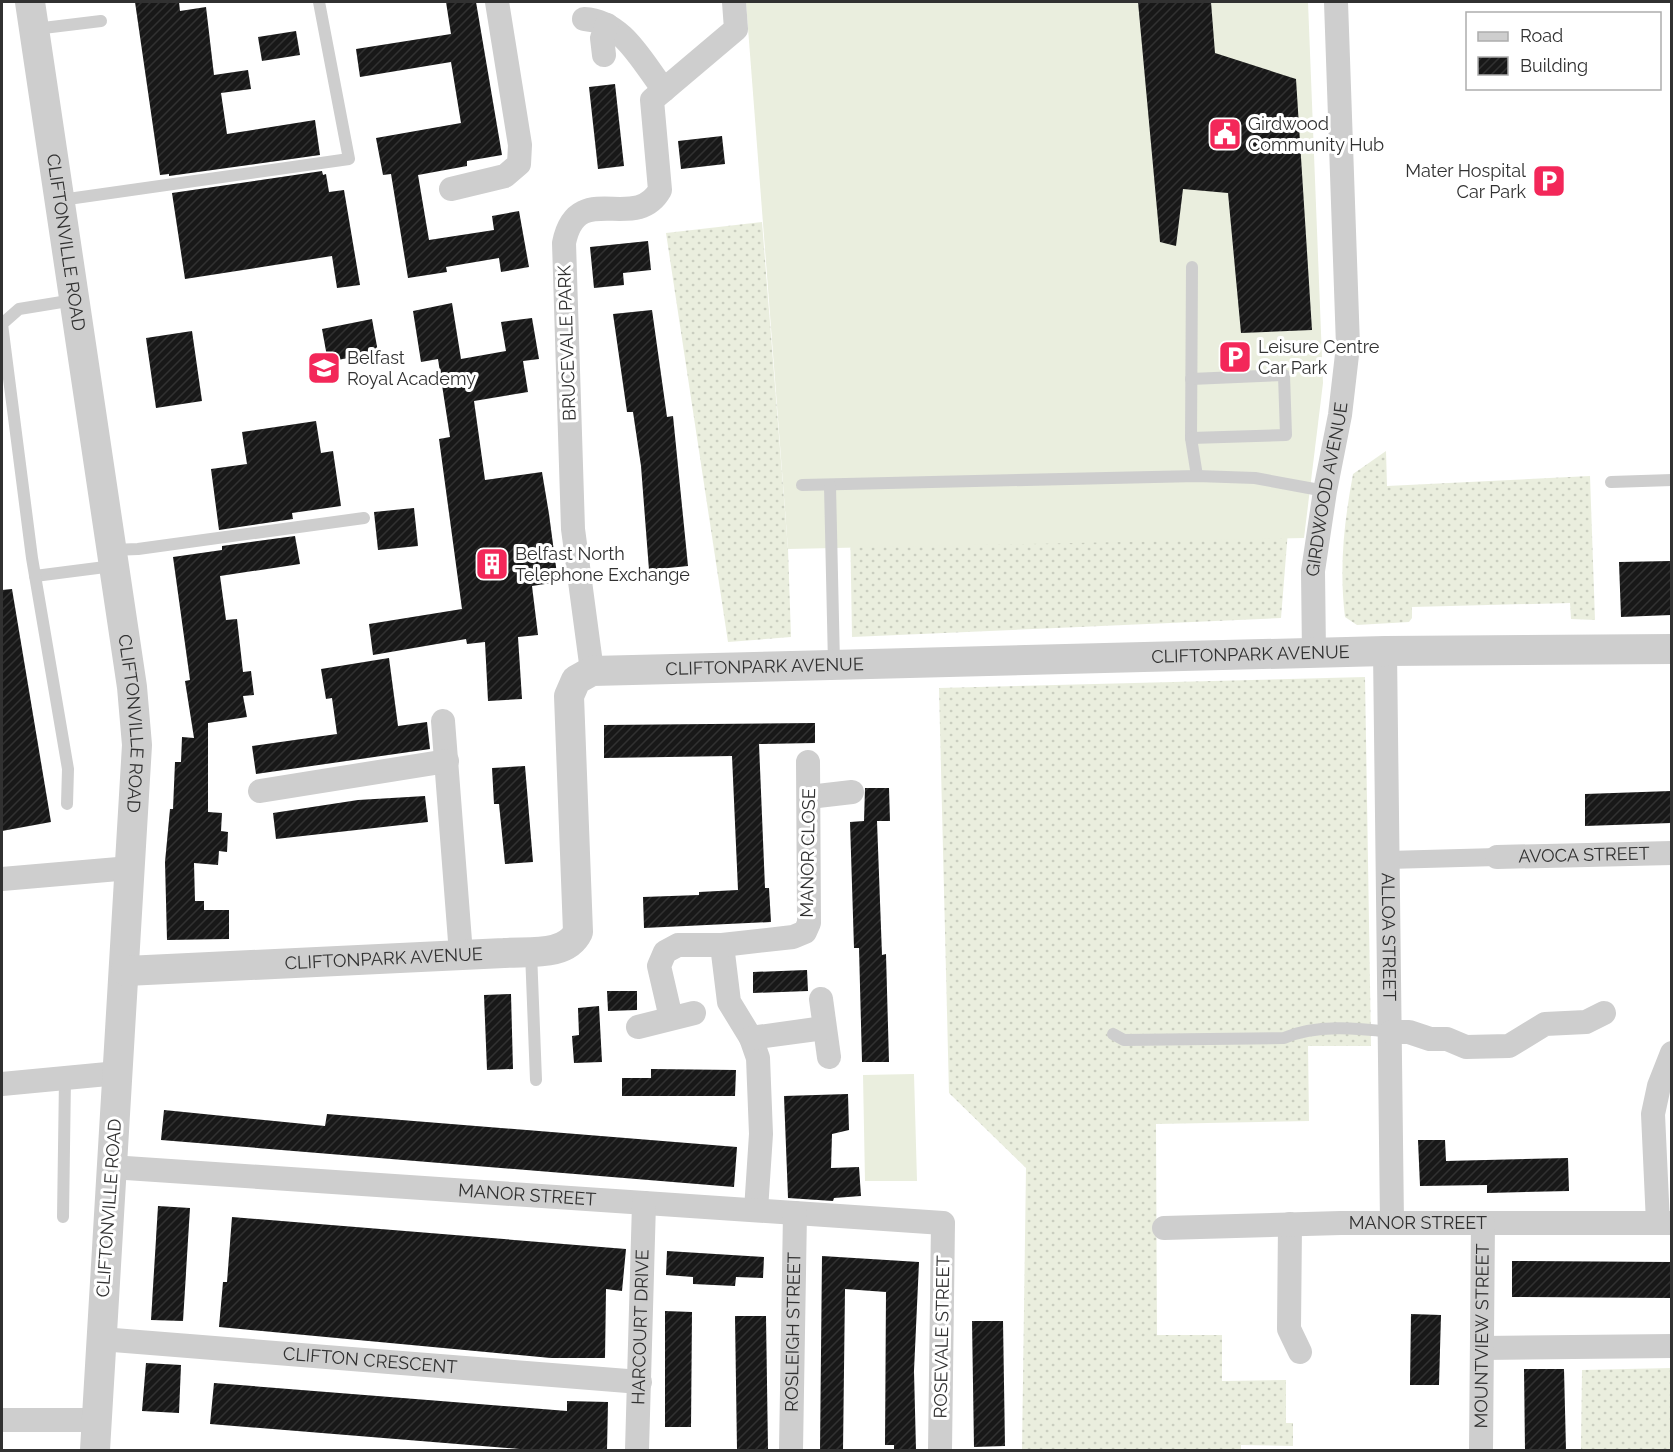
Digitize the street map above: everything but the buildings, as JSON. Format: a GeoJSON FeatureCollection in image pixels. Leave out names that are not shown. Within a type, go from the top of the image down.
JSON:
{"type":"FeatureCollection","features":[{"type":"Feature","properties":{"kind":"street"},"geometry":{"type":"LineString","coordinates":[[451,189],[505,176],[519,164],[520,146],[496,2]]}},
{"type":"Feature","properties":{"kind":"street","name":"BRUCEVALE PARK"},"geometry":{"type":"LineString","coordinates":[[592,671],[573,529],[564,243],[568,227],[575,216],[585,210],[643,207],[654,200],[660,190],[652,100],[736,29],[734,2]]}},
{"type":"Feature","properties":{"kind":"street","name":"GIRDWOOD AVENUE"},"geometry":{"type":"LineString","coordinates":[[1314,654],[1313,571],[1324,491],[1340,416],[1348,346],[1336,2]]}},
{"type":"Feature","properties":{"kind":"street","name":"CLIFTONVILLE ROAD"},"geometry":{"type":"LineString","coordinates":[[33,15],[132,687],[138,745],[95,1450]]}},
{"type":"Feature","properties":{"kind":"street"},"geometry":{"type":"LineString","coordinates":[[584,19],[607,25],[623,35],[664,90]]}},
{"type":"Feature","properties":{"kind":"street"},"geometry":{"type":"LineString","coordinates":[[604,55],[602,38],[607,25]]}},
{"type":"Feature","properties":{"kind":"street","name":"CLIFTONPARK AVENUE"},"geometry":{"type":"LineString","coordinates":[[126,971],[562,949],[573,942],[578,932],[569,696],[576,680],[592,671],[1385,651],[1671,649]]}},
{"type":"Feature","properties":{"kind":"street","name":"ALLOA STREET"},"geometry":{"type":"LineString","coordinates":[[1385,651],[1392,1223]]}},
{"type":"Feature","properties":{"kind":"street"},"geometry":{"type":"LineString","coordinates":[[443,722],[461,954]]}},
{"type":"Feature","properties":{"kind":"street"},"geometry":{"type":"LineString","coordinates":[[260,791],[447,761]]}},
{"type":"Feature","properties":{"kind":"street","name":"MANOR CLOSE"},"geometry":{"type":"LineString","coordinates":[[638,1027],[682,1015],[659,966],[665,952],[678,945],[722,945],[793,937],[805,932],[808,922],[808,762]]}},
{"type":"Feature","properties":{"kind":"street"},"geometry":{"type":"LineString","coordinates":[[809,797],[852,792]]}},
{"type":"Feature","properties":{"kind":"street","name":"AVOCA STREET"},"geometry":{"type":"LineString","coordinates":[[1497,857],[1671,853]]}},
{"type":"Feature","properties":{"kind":"street"},"geometry":{"type":"LineString","coordinates":[[1388,860],[1497,857]]}},
{"type":"Feature","properties":{"kind":"street"},"geometry":{"type":"LineString","coordinates":[[2,879],[130,868]]}},
{"type":"Feature","properties":{"kind":"street"},"geometry":{"type":"LineString","coordinates":[[722,945],[729,1002],[751,1038],[758,1058],[762,1134],[756,1210]]}},
{"type":"Feature","properties":{"kind":"street"},"geometry":{"type":"LineString","coordinates":[[821,999],[829,1057]]}},
{"type":"Feature","properties":{"kind":"street"},"geometry":{"type":"LineString","coordinates":[[1391,1032],[1409,1032],[1430,1039],[1447,1039],[1466,1047],[1509,1046],[1545,1024],[1586,1022],[1604,1013]]}},
{"type":"Feature","properties":{"kind":"street"},"geometry":{"type":"LineString","coordinates":[[751,1038],[824,1028]]}},
{"type":"Feature","properties":{"kind":"street"},"geometry":{"type":"LineString","coordinates":[[1664,1223],[1653,1114],[1659,1086],[1671,1053]]}},
{"type":"Feature","properties":{"kind":"street"},"geometry":{"type":"LineString","coordinates":[[2,1084],[118,1073]]}},
{"type":"Feature","properties":{"kind":"street","name":"MANOR STREET"},"geometry":{"type":"LineString","coordinates":[[111,1167],[943,1223]]}},
{"type":"Feature","properties":{"kind":"street","name":"HARCOURT DRIVE"},"geometry":{"type":"LineString","coordinates":[[638,1450],[644,1203]]}},
{"type":"Feature","properties":{"kind":"street","name":"ROSLEIGH STREET"},"geometry":{"type":"LineString","coordinates":[[791,1450],[795,1213]]}},
{"type":"Feature","properties":{"kind":"street","name":"ROSEVALE STREET"},"geometry":{"type":"LineString","coordinates":[[940,1450],[943,1223]]}},
{"type":"Feature","properties":{"kind":"street","name":"MOUNTVIEW STREET"},"geometry":{"type":"LineString","coordinates":[[1480,1450],[1483,1223]]}},
{"type":"Feature","properties":{"kind":"street","name":"MANOR STREET"},"geometry":{"type":"LineString","coordinates":[[1164,1228],[1290,1224],[1664,1223]]}},
{"type":"Feature","properties":{"kind":"street"},"geometry":{"type":"LineString","coordinates":[[1290,1224],[1289,1329],[1300,1352]]}},
{"type":"Feature","properties":{"kind":"street","name":"CLIFTON CRESCENT"},"geometry":{"type":"LineString","coordinates":[[101,1339],[640,1382]]}},
{"type":"Feature","properties":{"kind":"street"},"geometry":{"type":"LineString","coordinates":[[1483,1348],[1671,1346]]}},
{"type":"Feature","properties":{"kind":"street"},"geometry":{"type":"LineString","coordinates":[[2,1420],[98,1420]]}},
{"type":"Feature","properties":{"kind":"lane"},"geometry":{"type":"LineString","coordinates":[[61,200],[349,159],[319,2]]}},
{"type":"Feature","properties":{"kind":"lane"},"geometry":{"type":"LineString","coordinates":[[33,15],[101,21]]}},
{"type":"Feature","properties":{"kind":"lane"},"geometry":{"type":"LineString","coordinates":[[1192,267],[1191,438],[1197,476]]}},
{"type":"Feature","properties":{"kind":"lane"},"geometry":{"type":"LineString","coordinates":[[67,804],[68,769],[35,576],[2,324],[20,309],[75,300]]}},
{"type":"Feature","properties":{"kind":"lane"},"geometry":{"type":"LineString","coordinates":[[1191,379],[1284,375],[1286,435],[1191,438]]}},
{"type":"Feature","properties":{"kind":"lane"},"geometry":{"type":"LineString","coordinates":[[802,485],[1197,476],[1255,478],[1324,491]]}},
{"type":"Feature","properties":{"kind":"lane"},"geometry":{"type":"LineString","coordinates":[[1611,482],[1671,480]]}},
{"type":"Feature","properties":{"kind":"lane"},"geometry":{"type":"LineString","coordinates":[[830,486],[834,665]]}},
{"type":"Feature","properties":{"kind":"lane"},"geometry":{"type":"LineString","coordinates":[[35,576],[112,558],[138,549],[364,518]]}},
{"type":"Feature","properties":{"kind":"lane"},"geometry":{"type":"LineString","coordinates":[[531,950],[536,1080]]}},
{"type":"Feature","properties":{"kind":"lane"},"geometry":{"type":"LineString","coordinates":[[1113,1034],[1124,1040],[1284,1038],[1302,1030],[1365,1029],[1391,1032]]}},
{"type":"Feature","properties":{"kind":"lane"},"geometry":{"type":"LineString","coordinates":[[63,1217],[65,1078]]}},
{"type":"Feature","properties":{"kind":"green space"},"geometry":{"type":"Polygon","coordinates":[[[746,2],[1308,2],[1323,383],[1304,538],[788,549],[746,2]]]}},
{"type":"Feature","properties":{"kind":"green space"},"geometry":{"type":"Polygon","coordinates":[[[762,222],[788,549],[791,637],[728,642],[666,233],[762,222]]]}},
{"type":"Feature","properties":{"kind":"green space"},"geometry":{"type":"Polygon","coordinates":[[[1386,451],[1387,486],[1590,476],[1595,620],[1571,619],[1570,603],[1412,607],[1412,618],[1409,622],[1357,625],[1345,617],[1342,580],[1343,545],[1353,474],[1386,451]]]}},
{"type":"Feature","properties":{"kind":"green space"},"geometry":{"type":"Polygon","coordinates":[[[1289,518],[1281,618],[852,637],[850,520],[1289,518]]]}},
{"type":"Feature","properties":{"kind":"green space"},"geometry":{"type":"Polygon","coordinates":[[[1365,677],[1371,1046],[1308,1046],[1309,1121],[1156,1124],[1157,1335],[1222,1335],[1222,1381],[1286,1380],[1286,1423],[1293,1423],[1293,1446],[1241,1445],[1241,1450],[1022,1450],[1026,1168],[949,1093],[939,688],[1365,677]]]}},
{"type":"Feature","properties":{"kind":"green space"},"geometry":{"type":"Polygon","coordinates":[[[914,1074],[917,1181],[865,1181],[863,1075],[914,1074]]]}},
{"type":"Feature","properties":{"kind":"green space"},"geometry":{"type":"Polygon","coordinates":[[[1671,1368],[1671,1450],[1581,1450],[1582,1370],[1671,1368]]]}},
{"type":"Feature","properties":{"kind":"place","name":"Girdwood Community Hub"},"geometry":{"type":"Point","coordinates":[1225,134]}},
{"type":"Feature","properties":{"kind":"place","name":"Mater Hospital Car Park"},"geometry":{"type":"Point","coordinates":[1549,181]}},
{"type":"Feature","properties":{"kind":"place","name":"Leisure Centre Car Park"},"geometry":{"type":"Point","coordinates":[1235,357]}},
{"type":"Feature","properties":{"kind":"place","name":"Belfast Royal Academy"},"geometry":{"type":"Point","coordinates":[324,368]}},
{"type":"Feature","properties":{"kind":"place","name":"Belfast North Telephone Exchange"},"geometry":{"type":"Point","coordinates":[492,564]}}]}
